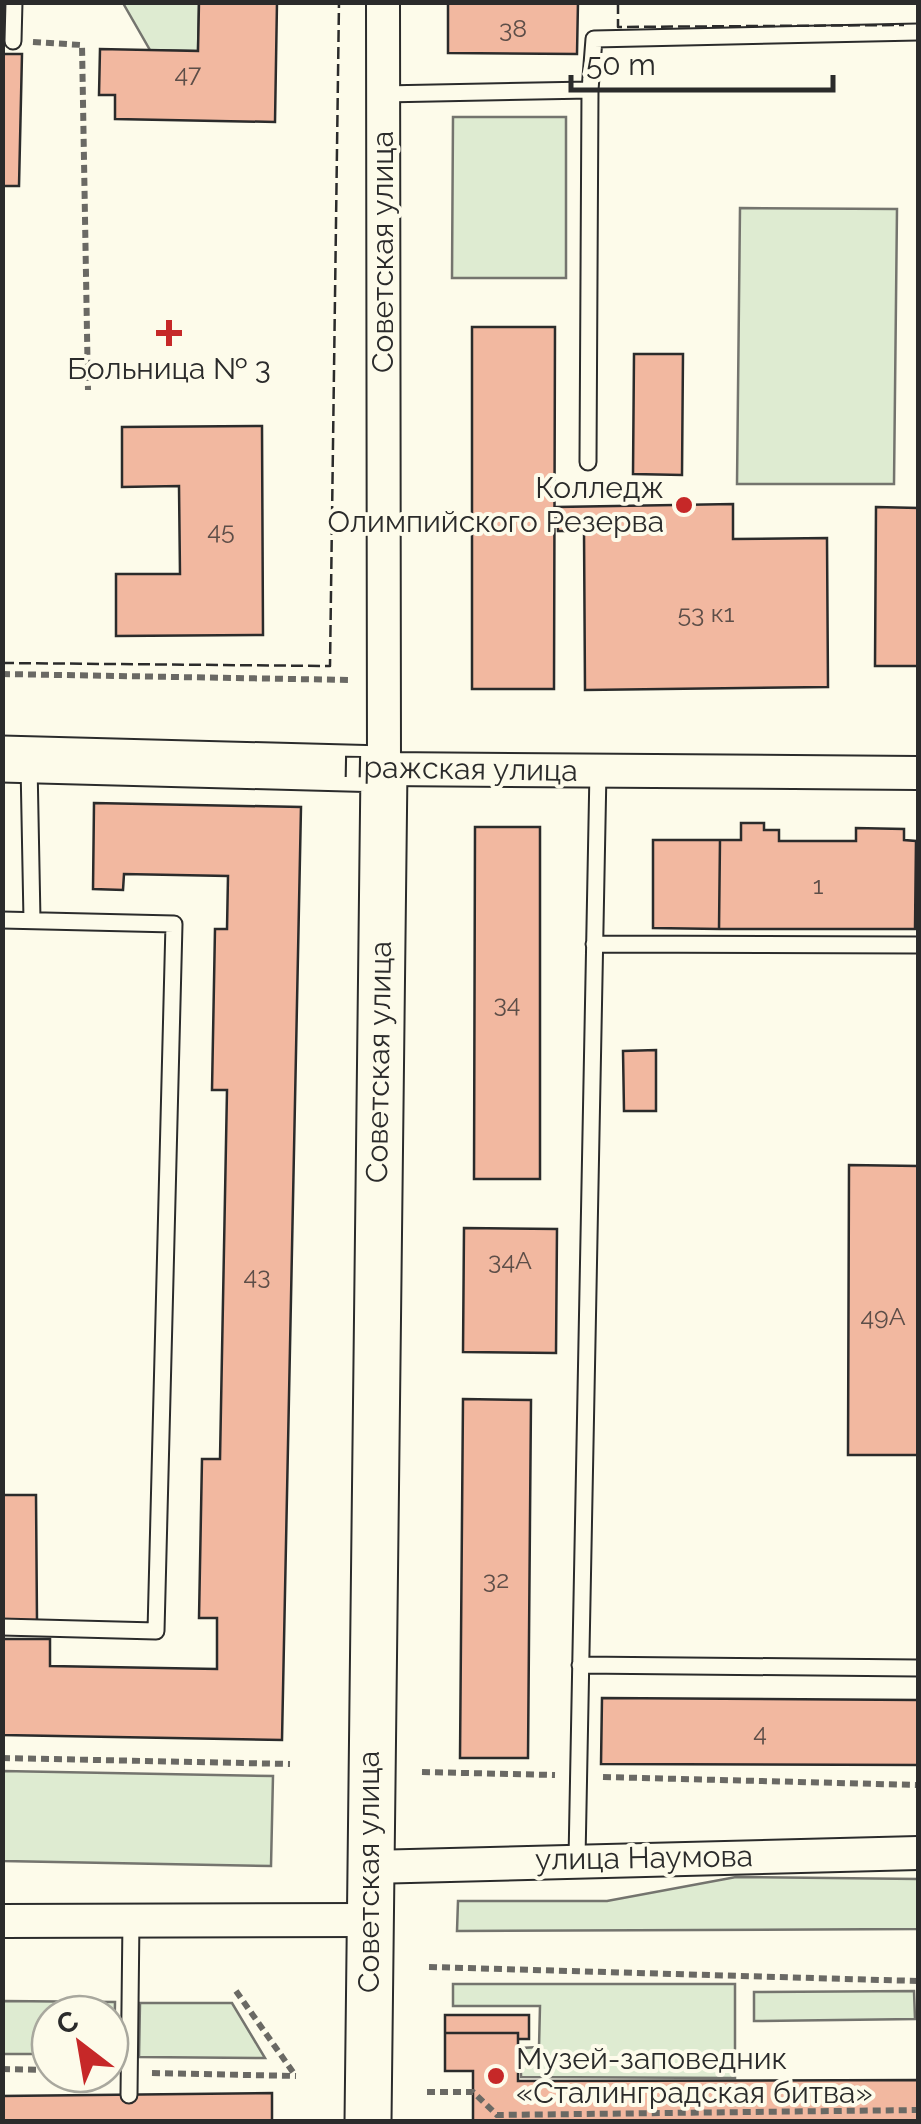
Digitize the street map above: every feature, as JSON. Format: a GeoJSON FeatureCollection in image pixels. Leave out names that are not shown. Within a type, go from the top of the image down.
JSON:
{"type":"FeatureCollection","features":[{"type":"Feature","properties":{"kind":"street","name":"Советская улица"},"geometry":{"type":"LineString","coordinates":[[368,2122],[384,769],[382,2]]}},
{"type":"Feature","properties":{"kind":"street","name":"Пражская улица"},"geometry":{"type":"LineString","coordinates":[[16,759],[384,769],[918,773]]}},
{"type":"Feature","properties":{"kind":"street","name":"улица Наумова"},"geometry":{"type":"LineString","coordinates":[[370,1866],[918,1853]]}},
{"type":"Feature","properties":{"kind":"street"},"geometry":{"type":"LineString","coordinates":[[2,1921],[369,1920]]}},
{"type":"Feature","properties":{"kind":"lane"},"geometry":{"type":"LineString","coordinates":[[14,2],[14,41]]}},
{"type":"Feature","properties":{"kind":"lane"},"geometry":{"type":"LineString","coordinates":[[588,462],[590,90],[594,39],[918,32]]}},
{"type":"Feature","properties":{"kind":"lane"},"geometry":{"type":"LineString","coordinates":[[383,94],[590,90]]}},
{"type":"Feature","properties":{"kind":"lane"},"geometry":{"type":"LineString","coordinates":[[16,759],[32,920]]}},
{"type":"Feature","properties":{"kind":"lane"},"geometry":{"type":"LineString","coordinates":[[577,1859],[598,771]]}},
{"type":"Feature","properties":{"kind":"lane"},"geometry":{"type":"LineString","coordinates":[[2,920],[174,924],[156,1631],[2,1627]]}},
{"type":"Feature","properties":{"kind":"lane"},"geometry":{"type":"LineString","coordinates":[[594,944],[918,946]]}},
{"type":"Feature","properties":{"kind":"lane"},"geometry":{"type":"LineString","coordinates":[[580,1665],[918,1668]]}},
{"type":"Feature","properties":{"kind":"lane"},"geometry":{"type":"LineString","coordinates":[[130,1996],[131,1920]]}},
{"type":"Feature","properties":{"kind":"path"},"geometry":{"type":"LineString","coordinates":[[14,41],[82,44],[88,390]]}},
{"type":"Feature","properties":{"kind":"path"},"geometry":{"type":"LineString","coordinates":[[2,674],[351,680]]}},
{"type":"Feature","properties":{"kind":"path"},"geometry":{"type":"LineString","coordinates":[[2,1758],[290,1764]]}},
{"type":"Feature","properties":{"kind":"path"},"geometry":{"type":"LineString","coordinates":[[422,1772],[918,1785]]}},
{"type":"Feature","properties":{"kind":"path"},"geometry":{"type":"LineString","coordinates":[[429,1967],[918,1982]]}},
{"type":"Feature","properties":{"kind":"path"},"geometry":{"type":"LineString","coordinates":[[130,2072],[296,2076],[236,1991]]}},
{"type":"Feature","properties":{"kind":"path"},"geometry":{"type":"LineString","coordinates":[[2,2069],[30,2070]]}},
{"type":"Feature","properties":{"kind":"path"},"geometry":{"type":"LineString","coordinates":[[427,2092],[473,2092],[497,2115],[918,2110]]}},
{"type":"Feature","properties":{"kind":"green space"},"geometry":{"type":"Polygon","coordinates":[[[123,3],[199,3],[198,51],[150,50],[123,3]]]}},
{"type":"Feature","properties":{"kind":"green space"},"geometry":{"type":"Polygon","coordinates":[[[453,117],[566,117],[566,278],[452,278],[453,117]]]}},
{"type":"Feature","properties":{"kind":"green space"},"geometry":{"type":"Polygon","coordinates":[[[740,208],[897,209],[894,484],[737,484],[740,208]]]}},
{"type":"Feature","properties":{"kind":"green space"},"geometry":{"type":"Polygon","coordinates":[[[3,1771],[273,1776],[271,1866],[3,1861],[3,1771]]]}},
{"type":"Feature","properties":{"kind":"green space"},"geometry":{"type":"Polygon","coordinates":[[[736,1877],[918,1879],[918,1929],[457,1931],[458,1901],[607,1901],[736,1877]]]}},
{"type":"Feature","properties":{"kind":"green space"},"geometry":{"type":"Polygon","coordinates":[[[453,1984],[735,1984],[735,2078],[521,2077],[521,2048],[539,2047],[540,2006],[453,2006],[453,1984]]]}},
{"type":"Feature","properties":{"kind":"green space"},"geometry":{"type":"Polygon","coordinates":[[[914,1991],[915,2019],[754,2021],[754,1992],[914,1991]]]}},
{"type":"Feature","properties":{"kind":"green space"},"geometry":{"type":"Polygon","coordinates":[[[3,2001],[30,2001],[30,2054],[3,2054],[3,2001]]]}},
{"type":"Feature","properties":{"kind":"green space"},"geometry":{"type":"Polygon","coordinates":[[[140,2003],[232,2003],[265,2058],[139,2057],[140,2003]]]}},
{"type":"Feature","properties":{"kind":"building"},"geometry":{"type":"Polygon","coordinates":[[[199,2],[277,2],[275,122],[115,119],[115,95],[99,95],[100,49],[198,51],[199,2]]]}},
{"type":"Feature","properties":{"kind":"building"},"geometry":{"type":"Polygon","coordinates":[[[448,2],[578,2],[577,54],[448,53],[448,2]]]}},
{"type":"Feature","properties":{"kind":"building"},"geometry":{"type":"Polygon","coordinates":[[[2,54],[22,54],[19,186],[2,186],[2,54]]]}},
{"type":"Feature","properties":{"kind":"building"},"geometry":{"type":"Polygon","coordinates":[[[472,327],[555,327],[554,689],[472,689],[472,327]]]}},
{"type":"Feature","properties":{"kind":"building"},"geometry":{"type":"Polygon","coordinates":[[[634,354],[683,354],[682,475],[633,474],[634,354]]]}},
{"type":"Feature","properties":{"kind":"building"},"geometry":{"type":"Polygon","coordinates":[[[262,426],[263,635],[116,636],[116,574],[180,574],[179,486],[122,487],[122,427],[262,426]]]}},
{"type":"Feature","properties":{"kind":"building"},"geometry":{"type":"Polygon","coordinates":[[[733,504],[733,539],[827,538],[828,687],[585,690],[584,531],[558,531],[557,507],[733,504]]]}},
{"type":"Feature","properties":{"kind":"building"},"geometry":{"type":"Polygon","coordinates":[[[876,507],[918,508],[918,666],[875,666],[876,507]]]}},
{"type":"Feature","properties":{"kind":"building"},"geometry":{"type":"Polygon","coordinates":[[[94,803],[301,807],[282,1740],[2,1735],[2,1639],[50,1639],[50,1666],[217,1669],[217,1618],[199,1618],[202,1459],[220,1459],[227,1090],[212,1090],[215,929],[227,929],[228,876],[124,874],[123,890],[93,889],[94,803]]]}},
{"type":"Feature","properties":{"kind":"building"},"geometry":{"type":"Polygon","coordinates":[[[741,823],[764,823],[764,830],[779,830],[779,841],[856,841],[856,828],[904,829],[904,840],[916,841],[915,929],[719,929],[720,840],[741,840],[741,823]]]}},
{"type":"Feature","properties":{"kind":"building"},"geometry":{"type":"Polygon","coordinates":[[[475,827],[540,827],[540,1179],[474,1179],[475,827]]]}},
{"type":"Feature","properties":{"kind":"building"},"geometry":{"type":"Polygon","coordinates":[[[653,840],[720,840],[719,929],[653,928],[653,840]]]}},
{"type":"Feature","properties":{"kind":"building"},"geometry":{"type":"Polygon","coordinates":[[[918,841],[918,929],[915,929],[918,841]]]}},
{"type":"Feature","properties":{"kind":"building"},"geometry":{"type":"Polygon","coordinates":[[[656,1050],[656,1111],[624,1111],[623,1051],[656,1050]]]}},
{"type":"Feature","properties":{"kind":"building"},"geometry":{"type":"Polygon","coordinates":[[[849,1165],[918,1166],[918,1455],[848,1455],[849,1165]]]}},
{"type":"Feature","properties":{"kind":"building"},"geometry":{"type":"Polygon","coordinates":[[[464,1228],[557,1229],[556,1353],[463,1352],[464,1228]]]}},
{"type":"Feature","properties":{"kind":"building"},"geometry":{"type":"Polygon","coordinates":[[[463,1399],[531,1400],[528,1758],[460,1758],[463,1399]]]}},
{"type":"Feature","properties":{"kind":"building"},"geometry":{"type":"Polygon","coordinates":[[[2,1495],[36,1495],[37,1621],[2,1622],[2,1495]]]}},
{"type":"Feature","properties":{"kind":"building"},"geometry":{"type":"Polygon","coordinates":[[[602,1698],[918,1700],[918,1765],[601,1764],[602,1698]]]}},
{"type":"Feature","properties":{"kind":"building"},"geometry":{"type":"Polygon","coordinates":[[[445,2015],[529,2015],[529,2039],[518,2039],[518,2033],[445,2033],[445,2015]]]}},
{"type":"Feature","properties":{"kind":"building","name":"Музей-заповедник «Сталинградская битва»"},"geometry":{"type":"Polygon","coordinates":[[[445,2033],[518,2033],[518,2081],[918,2080],[918,2122],[473,2122],[473,2071],[445,2071],[445,2033]]]}},
{"type":"Feature","properties":{"kind":"building"},"geometry":{"type":"Polygon","coordinates":[[[272,2093],[272,2122],[2,2122],[2,2096],[272,2093]]]}},
{"type":"Feature","properties":{"kind":"fence"},"geometry":{"type":"LineString","coordinates":[[2,663],[330,666],[339,2]]}},
{"type":"Feature","properties":{"kind":"fence"},"geometry":{"type":"LineString","coordinates":[[618,2],[618,27],[904,25]]}},
{"type":"Feature","properties":{"kind":"place","name":"Больница № 3"},"geometry":{"type":"Point","coordinates":[169,333]}},
{"type":"Feature","properties":{"kind":"place","name":"Колледж Олимпийского Резерва"},"geometry":{"type":"Point","coordinates":[684,505]}},
{"type":"Feature","properties":{"kind":"place","name":"Музей-заповедник «Сталинградская битва»"},"geometry":{"type":"Point","coordinates":[496,2076]}}]}
